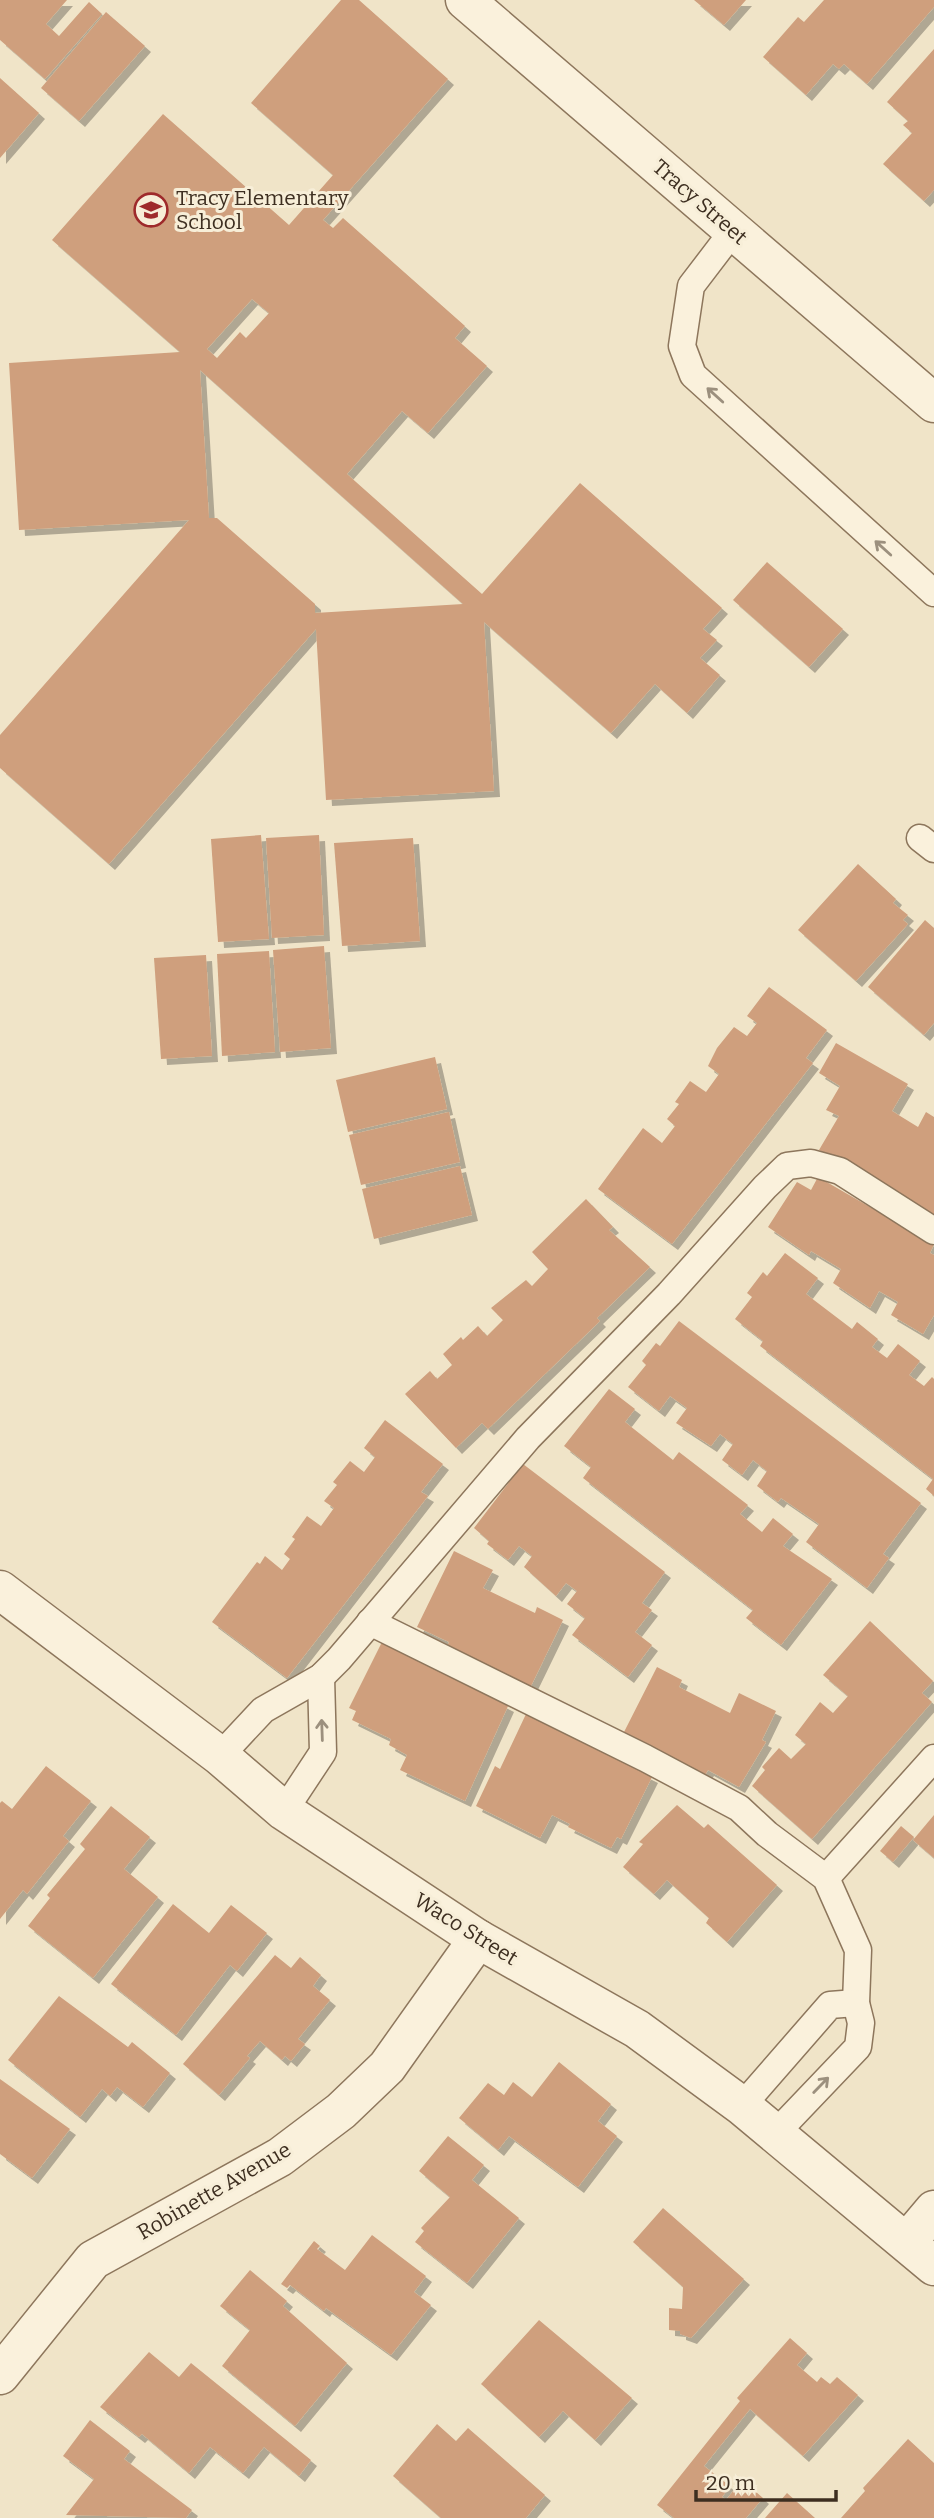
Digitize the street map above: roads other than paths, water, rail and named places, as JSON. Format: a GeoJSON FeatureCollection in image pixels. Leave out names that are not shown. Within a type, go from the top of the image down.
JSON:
{"type":"FeatureCollection","features":[{"type":"Feature","properties":{"kind":"street","name":"Tracy Street"},"geometry":{"type":"LineString","coordinates":[[465,0],[934,403]]}},
{"type":"Feature","properties":{"kind":"street","name":"Waco Street"},"geometry":{"type":"LineString","coordinates":[[0,1590],[220,1756],[284,1811],[478,1939],[637,2029],[742,2106],[920,2254]]}},
{"type":"Feature","properties":{"kind":"street","name":"Robinette Avenue"},"geometry":{"type":"LineString","coordinates":[[0,2375],[93,2260],[280,2157],[341,2110],[387,2067],[478,1939]]}},
{"type":"Feature","properties":{"kind":"street"},"geometry":{"type":"LineString","coordinates":[[920,2254],[934,2210]]}},
{"type":"Feature","properties":{"kind":"lane"},"geometry":{"type":"LineString","coordinates":[[733,231],[691,286],[681,346],[693,375],[934,593]]}},
{"type":"Feature","properties":{"kind":"lane"},"geometry":{"type":"LineString","coordinates":[[220,1756],[263,1710],[321,1677],[528,1438],[669,1294],[787,1166],[811,1163],[840,1171],[934,1231]]}},
{"type":"Feature","properties":{"kind":"lane"},"geometry":{"type":"LineString","coordinates":[[370,1622],[645,1758],[739,1808],[767,1834],[826,1878],[858,1950],[856,2003],[861,2023],[858,2047],[774,2135]]}},
{"type":"Feature","properties":{"kind":"lane"},"geometry":{"type":"LineString","coordinates":[[284,1811],[323,1752],[321,1677]]}},
{"type":"Feature","properties":{"kind":"lane"},"geometry":{"type":"LineString","coordinates":[[826,1878],[934,1758]]}},
{"type":"Feature","properties":{"kind":"lane"},"geometry":{"type":"LineString","coordinates":[[742,2106],[830,2005],[856,2003]]}},
{"type":"Feature","properties":{"kind":"place","name":"Tracy Elementary School"},"geometry":{"type":"Point","coordinates":[151,210]}}]}
